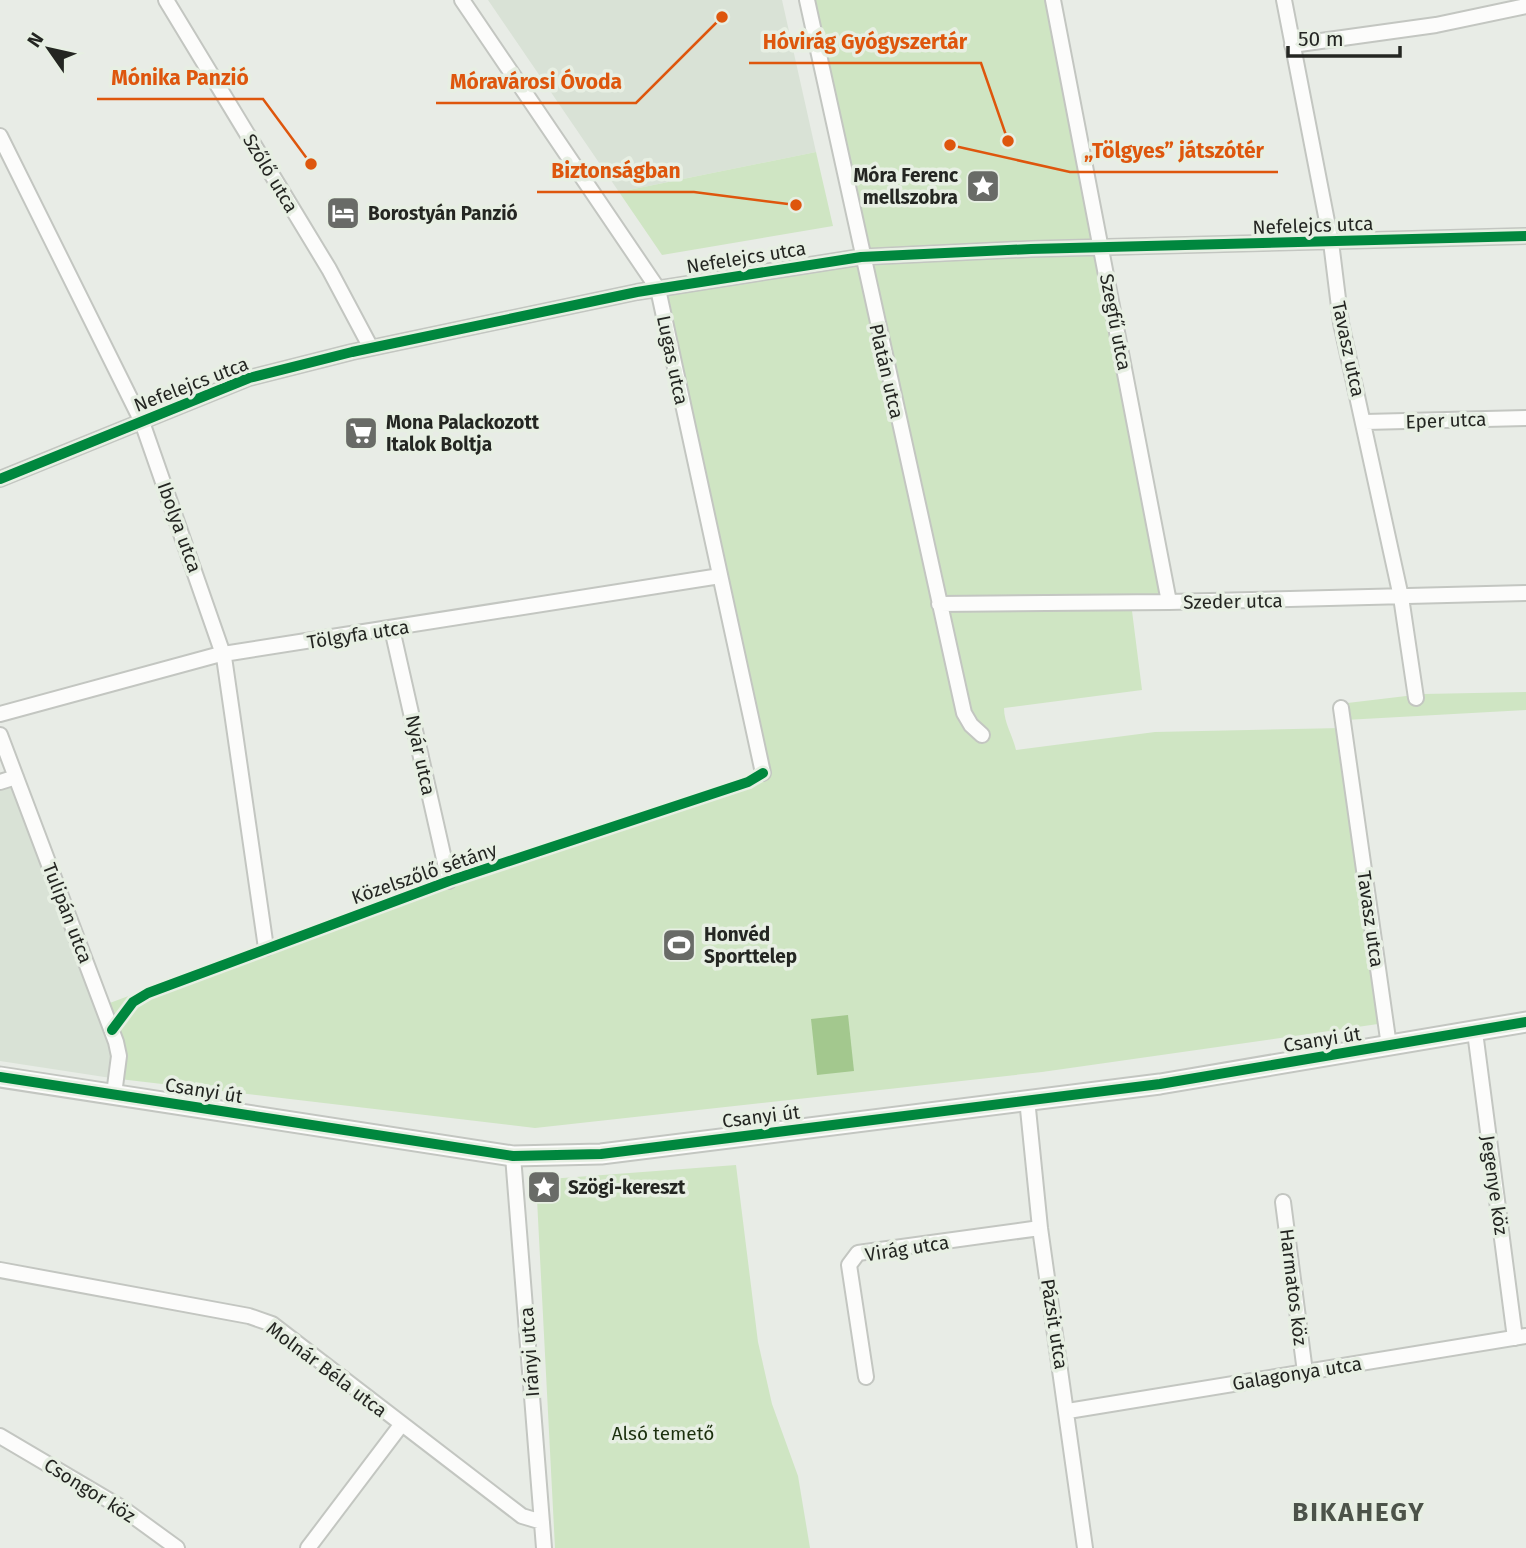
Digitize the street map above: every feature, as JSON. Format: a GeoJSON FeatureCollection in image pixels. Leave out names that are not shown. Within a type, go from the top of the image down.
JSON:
{"type":"FeatureCollection","features":[{"type":"Feature","properties":{"kind":"street","name":"Szőlő utca"},"geometry":{"type":"LineString","coordinates":[[166,0],[329,269],[371,348]]}},
{"type":"Feature","properties":{"kind":"street","name":"Lugas utca"},"geometry":{"type":"LineString","coordinates":[[462,0],[658,289],[763,773]]}},
{"type":"Feature","properties":{"kind":"street","name":"Platán utca"},"geometry":{"type":"LineString","coordinates":[[807,0],[861,257],[964,713],[971,725],[982,735]]}},
{"type":"Feature","properties":{"kind":"street","name":"Szegfű utca"},"geometry":{"type":"LineString","coordinates":[[1053,0],[1169,602]]}},
{"type":"Feature","properties":{"kind":"street","name":"Tavasz utca"},"geometry":{"type":"LineString","coordinates":[[1284,0],[1331,242],[1341,323],[1365,422],[1401,597],[1416,698]]}},
{"type":"Feature","properties":{"kind":"street"},"geometry":{"type":"LineString","coordinates":[[1293,45],[1436,25],[1526,6]]}},
{"type":"Feature","properties":{"kind":"street","name":"Ibolya utca"},"geometry":{"type":"LineString","coordinates":[[0,136],[142,422],[223,654],[266,948]]}},
{"type":"Feature","properties":{"kind":"street","name":"Nefelejcs utca"},"geometry":{"type":"LineString","coordinates":[[0,479],[249,378],[371,348],[658,289],[861,257],[1526,236]]}},
{"type":"Feature","properties":{"kind":"street","name":"Eper utca"},"geometry":{"type":"LineString","coordinates":[[1365,422],[1526,418]]}},
{"type":"Feature","properties":{"kind":"street","name":"Tölgyfa utca"},"geometry":{"type":"LineString","coordinates":[[0,714],[223,654],[720,576]]}},
{"type":"Feature","properties":{"kind":"street","name":"Szeder utca"},"geometry":{"type":"LineString","coordinates":[[939,604],[1169,602],[1526,593]]}},
{"type":"Feature","properties":{"kind":"street","name":"Nyár utca"},"geometry":{"type":"LineString","coordinates":[[392,629],[449,881]]}},
{"type":"Feature","properties":{"kind":"street","name":"Tavasz utca"},"geometry":{"type":"LineString","coordinates":[[1341,708],[1389,1046]]}},
{"type":"Feature","properties":{"kind":"street","name":"Tulipán utca"},"geometry":{"type":"LineString","coordinates":[[0,735],[112,1030],[119,1056],[114,1094]]}},
{"type":"Feature","properties":{"kind":"street"},"geometry":{"type":"LineString","coordinates":[[0,782],[16,777]]}},
{"type":"Feature","properties":{"kind":"street","name":"Csanyi út"},"geometry":{"type":"LineString","coordinates":[[0,1077],[513,1156],[601,1154],[1160,1084],[1526,1022]]}},
{"type":"Feature","properties":{"kind":"street","name":"Jegenye köz"},"geometry":{"type":"LineString","coordinates":[[1475,1032],[1521,1337]]}},
{"type":"Feature","properties":{"kind":"street","name":"Pázsit utca"},"geometry":{"type":"LineString","coordinates":[[1027,1099],[1040,1228],[1068,1411],[1085,1548]]}},
{"type":"Feature","properties":{"kind":"street","name":"Irányi utca"},"geometry":{"type":"LineString","coordinates":[[513,1156],[544,1548]]}},
{"type":"Feature","properties":{"kind":"street","name":"Harmatos köz"},"geometry":{"type":"LineString","coordinates":[[1283,1202],[1305,1372]]}},
{"type":"Feature","properties":{"kind":"street","name":"Virág utca"},"geometry":{"type":"LineString","coordinates":[[866,1377],[849,1265],[858,1253],[1040,1228]]}},
{"type":"Feature","properties":{"kind":"street","name":"Molnár Béla utca"},"geometry":{"type":"LineString","coordinates":[[0,1270],[249,1316],[272,1324],[401,1426],[522,1516],[542,1522]]}},
{"type":"Feature","properties":{"kind":"street","name":"Galagonya utca"},"geometry":{"type":"LineString","coordinates":[[1068,1411],[1521,1337]]}},
{"type":"Feature","properties":{"kind":"street"},"geometry":{"type":"LineString","coordinates":[[308,1548],[401,1426]]}},
{"type":"Feature","properties":{"kind":"street","name":"Csongor köz"},"geometry":{"type":"LineString","coordinates":[[0,1436],[122,1508],[177,1548]]}},
{"type":"Feature","properties":{"kind":"shaded area"},"geometry":{"type":"Polygon","coordinates":[[[488,0],[782,0],[816,152],[619,192],[488,0]]]}},
{"type":"Feature","properties":{"kind":"shaded area"},"geometry":{"type":"Polygon","coordinates":[[[15,782],[115,1055],[111,1078],[0,1061],[0,788],[15,782]]]}},
{"type":"Feature","properties":{"kind":"shaded area"},"geometry":{"type":"Polygon","coordinates":[[[848,1015],[854,1071],[817,1075],[811,1019],[848,1015]]]}},
{"type":"Feature","properties":{"kind":"green space"},"geometry":{"type":"Polygon","coordinates":[[[807,0],[1053,0],[1169,602],[1131,603],[1142,690],[1004,708],[1007,724],[1016,750],[1155,732],[1341,728],[1385,1023],[1042,1072],[535,1128],[111,1078],[115,1055],[99,1007],[461,872],[762,772],[658,289],[861,257],[807,0]]]}},
{"type":"Feature","properties":{"kind":"green space"},"geometry":{"type":"Polygon","coordinates":[[[816,152],[833,226],[662,255],[619,192],[816,152]]]}},
{"type":"Feature","properties":{"kind":"green space"},"geometry":{"type":"Polygon","coordinates":[[[1526,692],[1526,710],[1345,720],[1339,704],[1423,694],[1526,692]]]}},
{"type":"Feature","properties":{"kind":"green space","name":"Alsó temető"},"geometry":{"type":"Polygon","coordinates":[[[736,1165],[758,1342],[772,1404],[798,1476],[810,1548],[555,1548],[536,1180],[736,1165]]]}},
{"type":"Feature","properties":{"kind":"cycle path"},"geometry":{"type":"LineString","coordinates":[[0,479],[249,378],[352,352],[637,292],[861,257],[1031,249],[1526,236]]}},
{"type":"Feature","properties":{"kind":"cycle path","name":"Közelszőlő sétány"},"geometry":{"type":"LineString","coordinates":[[112,1030],[133,1002],[148,993],[449,881],[748,782],[763,773]]}},
{"type":"Feature","properties":{"kind":"cycle path"},"geometry":{"type":"LineString","coordinates":[[0,1077],[513,1156],[601,1154],[1160,1084],[1526,1022]]}},
{"type":"Feature","properties":{"kind":"place","name":"Móravárosi Óvoda"},"geometry":{"type":"Point","coordinates":[722,17]}},
{"type":"Feature","properties":{"kind":"place","name":"Hóvirág Gyógyszertár"},"geometry":{"type":"Point","coordinates":[1008,141]}},
{"type":"Feature","properties":{"kind":"place","name":"„Tölgyes” játszótér"},"geometry":{"type":"Point","coordinates":[950,145]}},
{"type":"Feature","properties":{"kind":"place","name":"Mónika Panzió"},"geometry":{"type":"Point","coordinates":[311,164]}},
{"type":"Feature","properties":{"kind":"place","name":"Móra Ferenc mellszobra"},"geometry":{"type":"Point","coordinates":[983,186]}},
{"type":"Feature","properties":{"kind":"place","name":"Biztonságban"},"geometry":{"type":"Point","coordinates":[796,205]}},
{"type":"Feature","properties":{"kind":"place","name":"Borostyán Panzió"},"geometry":{"type":"Point","coordinates":[343,213]}},
{"type":"Feature","properties":{"kind":"place","name":"Mona Palackozott Italok Boltja"},"geometry":{"type":"Point","coordinates":[361,433]}},
{"type":"Feature","properties":{"kind":"place","name":"Honvéd Sporttelep"},"geometry":{"type":"Point","coordinates":[679,945]}},
{"type":"Feature","properties":{"kind":"place","name":"Szögi-kereszt"},"geometry":{"type":"Point","coordinates":[544,1187]}},
{"type":"Feature","properties":{"kind":"district","name":"BIKAHEGY"},"geometry":{"type":"Point","coordinates":[1359,1512]}}]}
